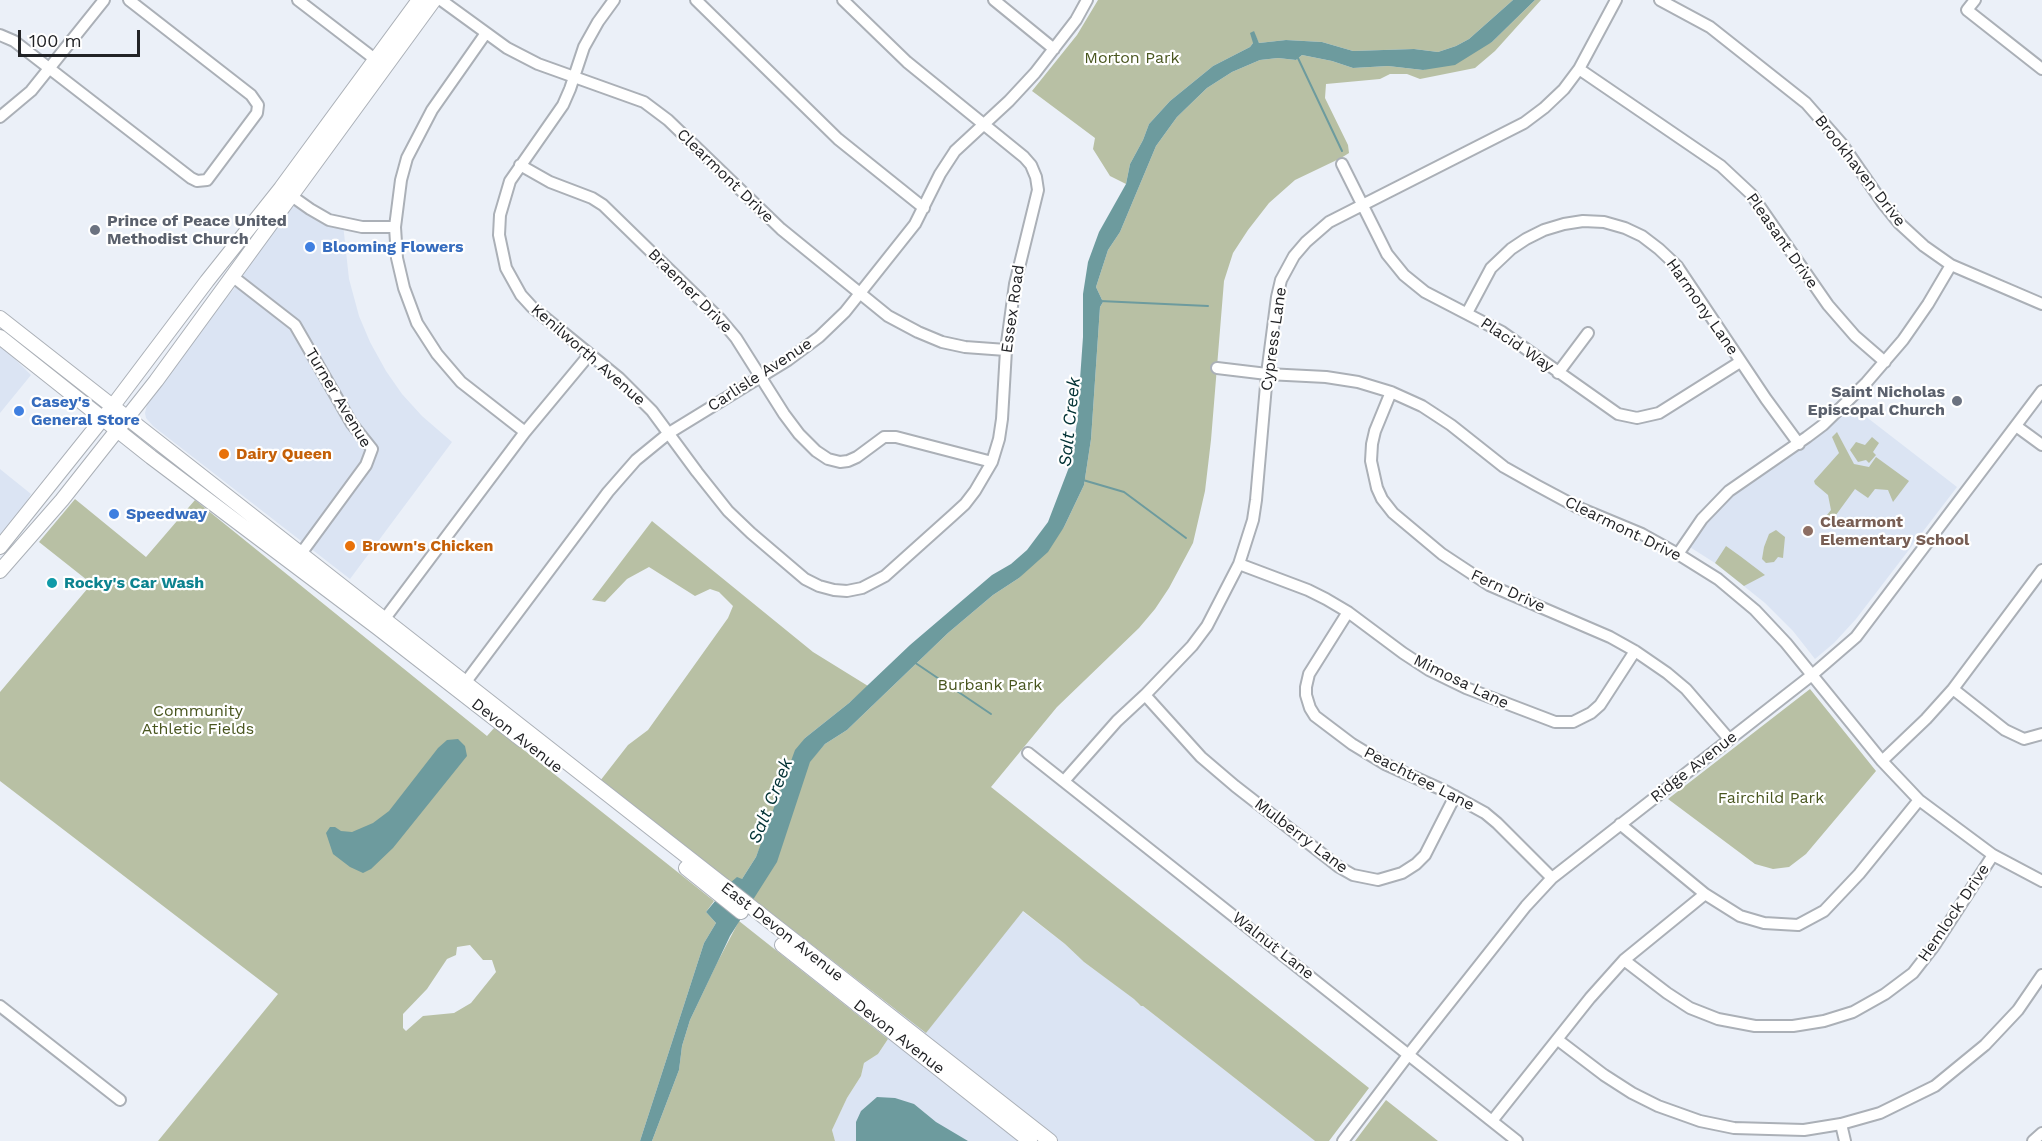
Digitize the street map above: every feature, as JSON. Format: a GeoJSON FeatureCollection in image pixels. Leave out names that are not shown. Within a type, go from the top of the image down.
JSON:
{"type":"FeatureCollection","features":[{"type":"Feature","properties":{"kind":"main road"},"geometry":{"type":"LineString","coordinates":[[380,63],[419,0]]}},
{"type":"Feature","properties":{"kind":"main road"},"geometry":{"type":"LineString","coordinates":[[0,547],[103,419],[195,297],[285,191],[380,63],[434,0]]}},
{"type":"Feature","properties":{"kind":"main road"},"geometry":{"type":"LineString","coordinates":[[0,571],[62,500],[122,424],[232,276],[285,191]]}},
{"type":"Feature","properties":{"kind":"main road","name":"Devon Avenue"},"geometry":{"type":"LineString","coordinates":[[0,318],[112,407],[122,424],[710,881]]}},
{"type":"Feature","properties":{"kind":"main road","name":"Devon Avenue"},"geometry":{"type":"LineString","coordinates":[[0,337],[103,419],[122,424]]}},
{"type":"Feature","properties":{"kind":"main road","name":"Devon Avenue"},"geometry":{"type":"LineString","coordinates":[[381,624],[465,683],[515,723]]}},
{"type":"Feature","properties":{"kind":"main road","name":"East Devon Avenue"},"geometry":{"type":"LineString","coordinates":[[515,723],[763,923],[1050,1141]]}},
{"type":"Feature","properties":{"kind":"main road","name":"Devon Avenue"},"geometry":{"type":"LineString","coordinates":[[763,923],[1030,1141]]}},
{"type":"Feature","properties":{"kind":"street"},"geometry":{"type":"LineString","coordinates":[[0,117],[31,91],[104,0]]}},
{"type":"Feature","properties":{"kind":"street"},"geometry":{"type":"LineString","coordinates":[[0,35],[14,41],[191,178],[197,181],[207,180],[257,113],[258,105],[251,95],[129,0]]}},
{"type":"Feature","properties":{"kind":"street"},"geometry":{"type":"LineString","coordinates":[[298,0],[380,63]]}},
{"type":"Feature","properties":{"kind":"street","name":"Clearmont Drive"},"geometry":{"type":"LineString","coordinates":[[441,0],[507,48],[538,64],[644,102],[668,120],[781,229],[888,316],[942,342],[965,347],[1006,350]]}},
{"type":"Feature","properties":{"kind":"street","name":"Kenilworth Avenue"},"geometry":{"type":"LineString","coordinates":[[614,0],[584,47],[562,105],[520,165],[507,188],[500,215],[499,235],[506,268],[517,288],[532,307],[638,396],[728,511],[766,547],[805,579]]}},
{"type":"Feature","properties":{"kind":"street"},"geometry":{"type":"LineString","coordinates":[[696,0],[838,139],[924,208]]}},
{"type":"Feature","properties":{"kind":"street","name":"Essex Road"},"geometry":{"type":"LineString","coordinates":[[805,579],[819,586],[847,591],[874,583],[885,576],[965,504],[984,477],[992,462],[999,439],[1014,284],[1038,190],[1031,165],[1024,157],[907,62],[843,0]]}},
{"type":"Feature","properties":{"kind":"street"},"geometry":{"type":"LineString","coordinates":[[994,0],[1054,49]]}},
{"type":"Feature","properties":{"kind":"street","name":"Carlisle Avenue"},"geometry":{"type":"LineString","coordinates":[[465,683],[608,492],[636,460],[669,433],[788,360],[819,337],[845,312],[915,224],[940,174],[955,151],[1010,101],[1054,49],[1076,20],[1087,0]]}},
{"type":"Feature","properties":{"kind":"street","name":"Cypress Lane"},"geometry":{"type":"LineString","coordinates":[[1064,781],[1117,721],[1175,665],[1207,626],[1239,564],[1253,520],[1277,297],[1281,280],[1288,267],[1306,242],[1329,222],[1524,123],[1554,100],[1579,69],[1616,0]]}},
{"type":"Feature","properties":{"kind":"street","name":"Brookhaven Drive"},"geometry":{"type":"LineString","coordinates":[[1660,0],[1710,27],[1806,103],[1842,144],[1899,223],[1919,242],[1951,265],[2042,304]]}},
{"type":"Feature","properties":{"kind":"street"},"geometry":{"type":"LineString","coordinates":[[1975,0],[1967,10],[2042,69]]}},
{"type":"Feature","properties":{"kind":"street"},"geometry":{"type":"LineString","coordinates":[[486,33],[432,110],[407,158],[401,180],[395,227],[397,258],[404,288],[417,323],[437,354],[461,382],[525,432]]}},
{"type":"Feature","properties":{"kind":"street","name":"Pleasant Drive"},"geometry":{"type":"LineString","coordinates":[[1579,69],[1721,166],[1750,194],[1833,311],[1855,336],[1885,362]]}},
{"type":"Feature","properties":{"kind":"street","name":"Placid Way"},"geometry":{"type":"LineString","coordinates":[[1342,164],[1387,254],[1404,275],[1425,292],[1502,332],[1606,408],[1618,414],[1637,418],[1659,413],[1740,362]]}},
{"type":"Feature","properties":{"kind":"street","name":"Braemer Drive"},"geometry":{"type":"LineString","coordinates":[[520,165],[550,183],[592,198],[603,205],[720,319],[736,338],[799,434],[828,459],[848,462],[884,437],[890,437],[992,462]]}},
{"type":"Feature","properties":{"kind":"street"},"geometry":{"type":"LineString","coordinates":[[285,191],[330,220],[362,227],[395,227]]}},
{"type":"Feature","properties":{"kind":"street","name":"Harmony Lane"},"geometry":{"type":"LineString","coordinates":[[1467,313],[1491,268],[1511,249],[1544,230],[1564,224],[1604,222],[1642,236],[1677,266],[1740,362],[1800,444]]}},
{"type":"Feature","properties":{"kind":"street"},"geometry":{"type":"LineString","coordinates":[[1678,554],[1714,504],[1729,491],[1800,444],[1847,402],[1885,362],[1928,304],[1951,265]]}},
{"type":"Feature","properties":{"kind":"street","name":"Turner Avenue"},"geometry":{"type":"LineString","coordinates":[[232,276],[296,326],[342,407],[372,449],[366,465],[297,559]]}},
{"type":"Feature","properties":{"kind":"street"},"geometry":{"type":"LineString","coordinates":[[1558,373],[1588,333]]}},
{"type":"Feature","properties":{"kind":"street"},"geometry":{"type":"LineString","coordinates":[[381,624],[525,432],[589,355]]}},
{"type":"Feature","properties":{"kind":"street","name":"Clearmont Drive"},"geometry":{"type":"LineString","coordinates":[[1217,368],[1267,374],[1326,377],[1358,382],[1391,392],[1422,406],[1504,466],[1536,485],[1577,507],[1642,534],[1678,554],[1718,579],[1755,610],[1882,761],[1919,800],[1993,855],[2042,881]]}},
{"type":"Feature","properties":{"kind":"street","name":"Ridge Avenue"},"geometry":{"type":"LineString","coordinates":[[1343,1141],[1526,906],[1552,878],[1812,675],[1856,637],[2042,391]]}},
{"type":"Feature","properties":{"kind":"street","name":"Fern Drive"},"geometry":{"type":"LineString","coordinates":[[1391,392],[1375,431],[1371,461],[1377,488],[1393,513],[1442,554],[1489,585],[1611,637],[1635,651],[1686,689],[1729,739]]}},
{"type":"Feature","properties":{"kind":"street"},"geometry":{"type":"LineString","coordinates":[[2016,426],[2042,445]]}},
{"type":"Feature","properties":{"kind":"street","name":"Mimosa Lane"},"geometry":{"type":"LineString","coordinates":[[1239,564],[1308,590],[1348,612],[1402,653],[1429,670],[1466,688],[1555,722],[1573,722],[1591,713],[1600,705],[1635,651]]}},
{"type":"Feature","properties":{"kind":"street"},"geometry":{"type":"LineString","coordinates":[[1882,761],[1926,719],[1953,689],[2042,570]]}},
{"type":"Feature","properties":{"kind":"street","name":"Peachtree Lane"},"geometry":{"type":"LineString","coordinates":[[1348,612],[1309,674],[1305,687],[1310,708],[1320,720],[1366,753],[1472,804],[1497,823],[1552,878]]}},
{"type":"Feature","properties":{"kind":"street"},"geometry":{"type":"LineString","coordinates":[[1953,689],[2005,730],[2024,739],[2042,734]]}},
{"type":"Feature","properties":{"kind":"street","name":"Mulberry Lane"},"geometry":{"type":"LineString","coordinates":[[1145,695],[1201,757],[1339,867],[1353,875],[1378,880],[1402,873],[1416,864],[1425,855],[1455,796]]}},
{"type":"Feature","properties":{"kind":"street","name":"Walnut Lane"},"geometry":{"type":"LineString","coordinates":[[1028,753],[1517,1141]]}},
{"type":"Feature","properties":{"kind":"street"},"geometry":{"type":"LineString","coordinates":[[1620,824],[1705,894],[1740,916],[1764,923],[1798,925],[1824,911],[1859,874],[1919,800]]}},
{"type":"Feature","properties":{"kind":"street","name":"Hemlock Drive"},"geometry":{"type":"LineString","coordinates":[[1624,960],[1690,1008],[1718,1019],[1755,1026],[1793,1026],[1824,1021],[1853,1012],[1885,994],[1913,973],[1934,946],[1993,855]]}},
{"type":"Feature","properties":{"kind":"street"},"geometry":{"type":"LineString","coordinates":[[1492,1121],[1590,998],[1624,960],[1705,894]]}},
{"type":"Feature","properties":{"kind":"street"},"geometry":{"type":"LineString","coordinates":[[1558,1040],[1604,1075],[1658,1106],[1700,1121],[1734,1128],[1804,1130],[1841,1124],[1880,1113],[1935,1086],[1985,1045],[2018,1010],[2042,975]]}},
{"type":"Feature","properties":{"kind":"street"},"geometry":{"type":"LineString","coordinates":[[0,1006],[120,1100]]}},
{"type":"Feature","properties":{"kind":"street"},"geometry":{"type":"LineString","coordinates":[[1841,1124],[1845,1141]]}},
{"type":"Feature","properties":{"kind":"street"},"geometry":{"type":"LineString","coordinates":[[2033,1141],[2042,1133]]}},
{"type":"Feature","properties":{"kind":"shaded area"},"geometry":{"type":"Polygon","coordinates":[[[297,200],[343,224],[349,279],[359,316],[370,342],[402,394],[422,416],[452,442],[350,579],[153,426],[145,413],[148,401],[223,300],[233,290],[251,261],[297,200]]]}},
{"type":"Feature","properties":{"kind":"shaded area"},"geometry":{"type":"Polygon","coordinates":[[[0,344],[31,375],[0,413],[0,344]]]}},
{"type":"Feature","properties":{"kind":"shaded area","name":"Clearmont Elementary School"},"geometry":{"type":"Polygon","coordinates":[[[1847,402],[1957,487],[1856,619],[1834,643],[1815,659],[1793,631],[1765,603],[1715,563],[1685,544],[1702,519],[1847,402]]]}},
{"type":"Feature","properties":{"kind":"shaded area"},"geometry":{"type":"Polygon","coordinates":[[[0,469],[31,494],[21,512],[0,536],[0,469]]]}},
{"type":"Feature","properties":{"kind":"shaded area"},"geometry":{"type":"Polygon","coordinates":[[[1022,911],[1065,944],[1084,962],[1134,998],[1138,1004],[1315,1141],[835,1141],[832,1130],[847,1098],[861,1076],[864,1063],[878,1054],[888,1039],[877,1031],[895,1008],[926,1032],[1022,911]]]}},
{"type":"Feature","properties":{"kind":"green space","name":"Morton Park"},"geometry":{"type":"Polygon","coordinates":[[[1098,0],[1513,0],[1469,39],[1438,52],[1414,49],[1353,51],[1322,42],[1286,40],[1259,43],[1253,31],[1253,43],[1250,47],[1213,66],[1170,101],[1149,124],[1130,164],[1126,184],[1110,176],[1093,149],[1095,138],[1032,91],[1077,35],[1098,0]]]}},
{"type":"Feature","properties":{"kind":"green space","name":"Burbank Park"},"geometry":{"type":"Polygon","coordinates":[[[1535,0],[1541,0],[1495,51],[1475,68],[1420,79],[1407,74],[1390,74],[1380,79],[1326,84],[1325,98],[1348,145],[1349,153],[1295,180],[1269,203],[1233,253],[1224,281],[1205,491],[1193,543],[1155,609],[1139,628],[1057,707],[991,787],[1369,1088],[1329,1141],[1315,1141],[1084,962],[1023,911],[926,1033],[753,899],[809,762],[825,744],[847,730],[948,633],[993,595],[1019,578],[1064,527],[1084,485],[1091,439],[1100,307],[1103,302],[1096,287],[1108,250],[1120,232],[1156,146],[1177,117],[1207,88],[1232,72],[1260,60],[1278,58],[1296,60],[1302,55],[1353,68],[1388,66],[1423,70],[1492,42],[1535,0]]]}},
{"type":"Feature","properties":{"kind":"green space"},"geometry":{"type":"Polygon","coordinates":[[[1837,432],[1854,464],[1869,467],[1876,457],[1909,481],[1893,502],[1888,490],[1875,489],[1868,498],[1855,489],[1833,519],[1827,515],[1831,510],[1828,495],[1814,481],[1839,453],[1832,437],[1837,432]]]}},
{"type":"Feature","properties":{"kind":"green space"},"geometry":{"type":"Polygon","coordinates":[[[1872,437],[1879,443],[1873,452],[1876,455],[1869,463],[1866,460],[1858,462],[1850,450],[1856,442],[1865,445],[1872,437]]]}},
{"type":"Feature","properties":{"kind":"green space","name":"Community Athletic Fields"},"geometry":{"type":"Polygon","coordinates":[[[75,499],[146,557],[195,500],[487,736],[495,727],[714,901],[706,912],[716,923],[704,943],[640,1141],[158,1141],[278,994],[0,781],[0,692],[88,588],[87,580],[39,542],[75,499]],[[470,945],[457,947],[456,955],[447,959],[427,989],[403,1014],[403,1028],[406,1031],[423,1016],[454,1013],[471,1003],[496,972],[492,960],[483,960],[470,945]]]}},
{"type":"Feature","properties":{"kind":"green space"},"geometry":{"type":"Polygon","coordinates":[[[652,521],[813,652],[868,686],[805,738],[787,769],[780,796],[756,857],[742,879],[730,883],[600,781],[628,745],[648,730],[728,618],[733,606],[719,592],[710,589],[695,596],[649,567],[627,579],[605,602],[592,600],[652,521]]]}},
{"type":"Feature","properties":{"kind":"green space"},"geometry":{"type":"Polygon","coordinates":[[[1776,530],[1785,537],[1783,558],[1778,557],[1774,562],[1766,563],[1762,559],[1764,547],[1769,534],[1776,530]]]}},
{"type":"Feature","properties":{"kind":"green space"},"geometry":{"type":"Polygon","coordinates":[[[1726,546],[1765,575],[1744,586],[1715,563],[1726,546]]]}},
{"type":"Feature","properties":{"kind":"green space","name":"Fairchild Park"},"geometry":{"type":"Polygon","coordinates":[[[1810,689],[1876,771],[1806,854],[1789,867],[1773,869],[1755,864],[1668,799],[1810,689]]]}},
{"type":"Feature","properties":{"kind":"green space"},"geometry":{"type":"Polygon","coordinates":[[[739,921],[888,1039],[878,1054],[864,1063],[861,1076],[847,1098],[832,1130],[835,1141],[652,1141],[679,1070],[682,1046],[690,1020],[739,921]]]}},
{"type":"Feature","properties":{"kind":"green space"},"geometry":{"type":"Polygon","coordinates":[[[1386,1100],[1438,1141],[1355,1141],[1386,1100]]]}},
{"type":"Feature","properties":{"kind":"water"},"geometry":{"type":"Polygon","coordinates":[[[1513,0],[1535,0],[1492,42],[1455,65],[1423,70],[1388,66],[1353,68],[1302,55],[1296,60],[1278,58],[1260,60],[1232,72],[1207,88],[1177,117],[1156,146],[1120,232],[1108,250],[1096,287],[1103,302],[1100,307],[1091,439],[1084,485],[1064,527],[1048,552],[1019,578],[993,595],[948,633],[847,730],[825,744],[810,762],[777,862],[730,936],[690,1020],[682,1046],[679,1070],[652,1141],[640,1141],[704,943],[716,923],[706,912],[730,883],[737,877],[742,879],[756,857],[795,750],[805,738],[849,703],[910,645],[992,575],[1011,564],[1027,550],[1048,522],[1071,462],[1077,422],[1083,337],[1083,294],[1088,262],[1099,232],[1126,184],[1130,164],[1149,124],[1170,101],[1213,66],[1250,47],[1253,43],[1250,33],[1254,31],[1259,43],[1286,40],[1322,42],[1353,51],[1414,49],[1438,52],[1469,39],[1513,0]]]}},
{"type":"Feature","properties":{"kind":"water"},"geometry":{"type":"Polygon","coordinates":[[[458,739],[465,746],[467,756],[393,848],[371,869],[363,873],[350,867],[333,854],[326,833],[330,827],[352,832],[373,823],[389,811],[438,748],[447,740],[458,739]]]}},
{"type":"Feature","properties":{"kind":"water"},"geometry":{"type":"Polygon","coordinates":[[[877,1097],[895,1098],[914,1104],[936,1122],[968,1141],[856,1141],[856,1122],[861,1111],[877,1097]]]}},
{"type":"Feature","properties":{"kind":"waterway"},"geometry":{"type":"LineString","coordinates":[[1297,56],[1342,151]]}},
{"type":"Feature","properties":{"kind":"waterway"},"geometry":{"type":"LineString","coordinates":[[1100,301],[1208,306]]}},
{"type":"Feature","properties":{"kind":"waterway"},"geometry":{"type":"LineString","coordinates":[[1083,480],[1124,492],[1186,538]]}},
{"type":"Feature","properties":{"kind":"waterway"},"geometry":{"type":"LineString","coordinates":[[914,662],[991,714]]}},
{"type":"Feature","properties":{"kind":"place","name":"Prince of Peace United Methodist Church"},"geometry":{"type":"Point","coordinates":[95,230]}},
{"type":"Feature","properties":{"kind":"place","name":"Blooming Flowers"},"geometry":{"type":"Point","coordinates":[310,247]}},
{"type":"Feature","properties":{"kind":"place","name":"Saint Nicholas Episcopal Church"},"geometry":{"type":"Point","coordinates":[1957,401]}},
{"type":"Feature","properties":{"kind":"place","name":"Casey's General Store"},"geometry":{"type":"Point","coordinates":[19,411]}},
{"type":"Feature","properties":{"kind":"place","name":"Dairy Queen"},"geometry":{"type":"Point","coordinates":[224,454]}},
{"type":"Feature","properties":{"kind":"place","name":"Speedway"},"geometry":{"type":"Point","coordinates":[114,514]}},
{"type":"Feature","properties":{"kind":"place","name":"Clearmont Elementary School"},"geometry":{"type":"Point","coordinates":[1808,531]}},
{"type":"Feature","properties":{"kind":"place","name":"Brown's Chicken"},"geometry":{"type":"Point","coordinates":[350,546]}},
{"type":"Feature","properties":{"kind":"place","name":"Rocky's Car Wash"},"geometry":{"type":"Point","coordinates":[52,583]}},
{"type":"Feature","properties":{"kind":"water label","name":"Salt Creek"},"geometry":{"type":"Point","coordinates":[1070,422]}},
{"type":"Feature","properties":{"kind":"water label","name":"Salt Creek"},"geometry":{"type":"Point","coordinates":[771,801]}}]}
